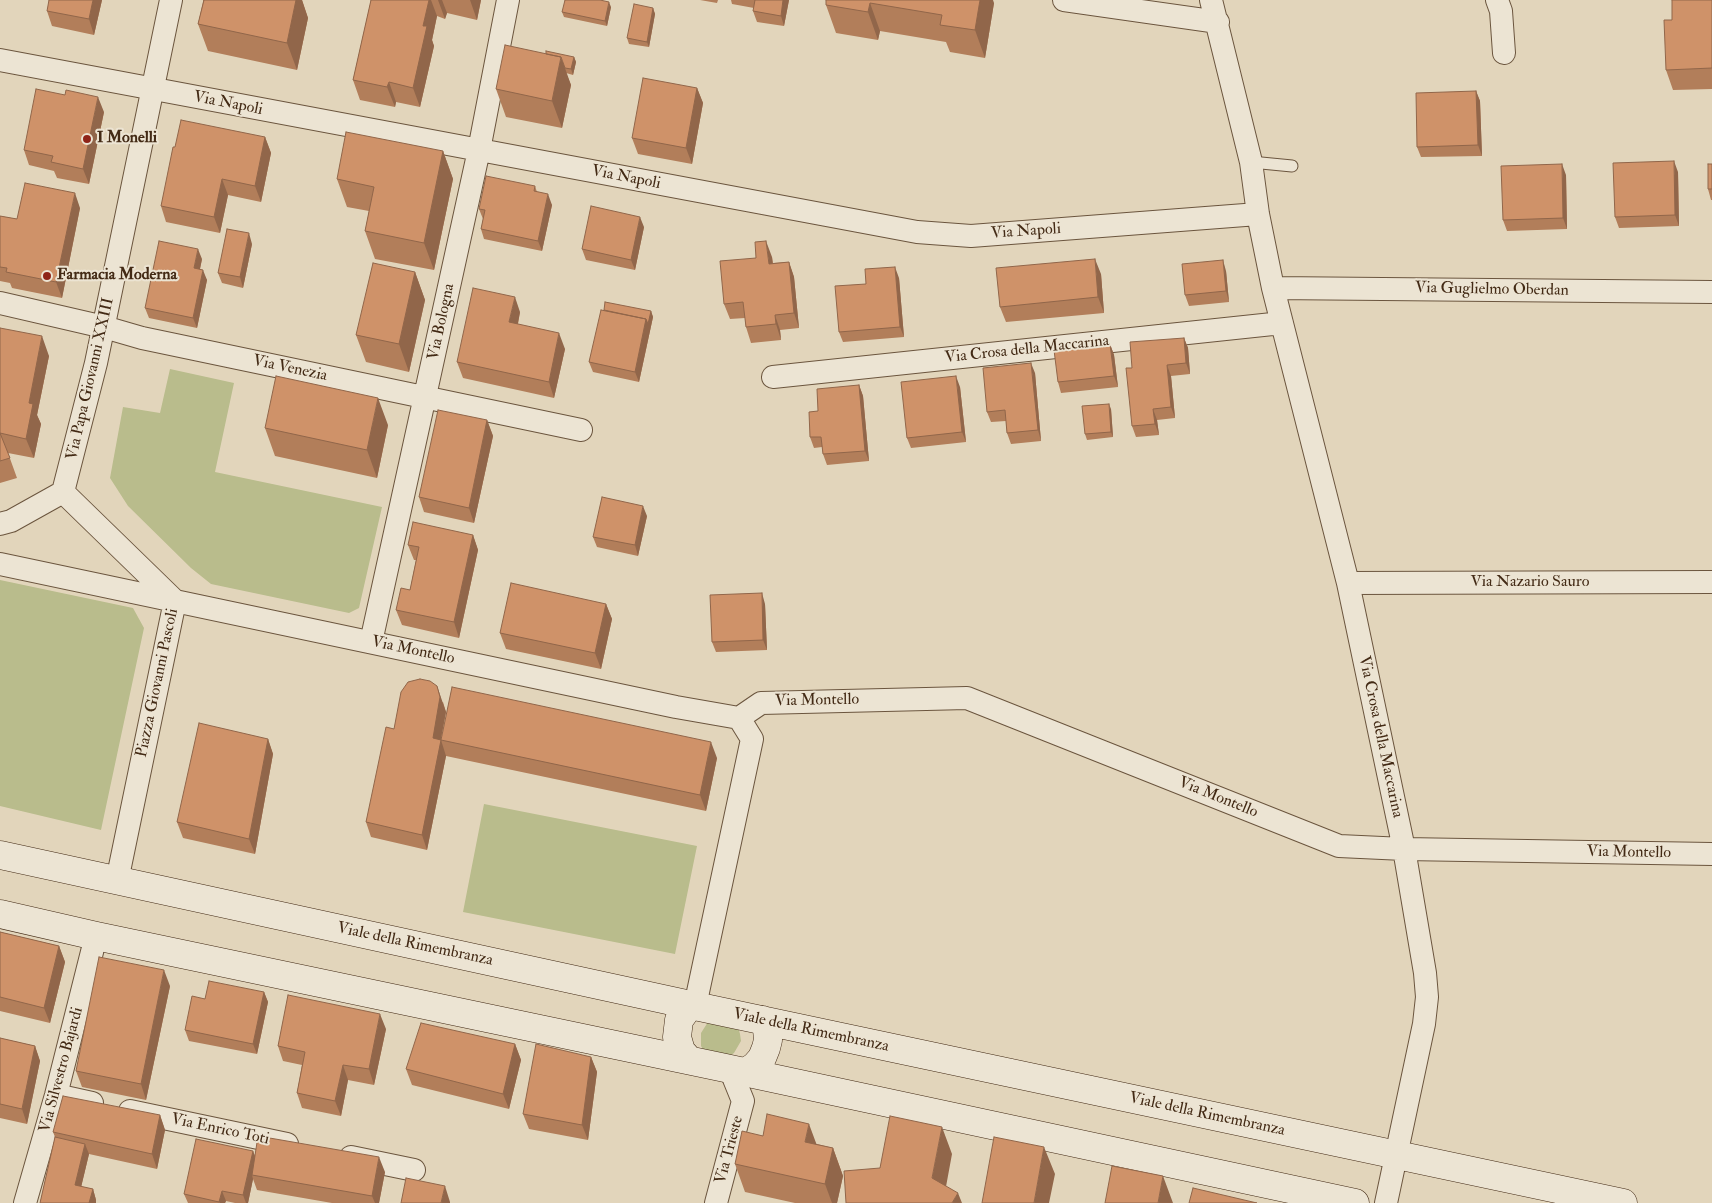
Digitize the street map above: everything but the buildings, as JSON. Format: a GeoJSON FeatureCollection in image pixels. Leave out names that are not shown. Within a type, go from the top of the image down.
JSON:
{"type":"FeatureCollection","features":[{"type":"Feature","properties":{"kind":"street","name":"Via Papa Giovanni XXIII"},"geometry":{"type":"LineString","coordinates":[[63,492],[104,327],[171,0]]}},
{"type":"Feature","properties":{"kind":"street","name":"Via Bologna"},"geometry":{"type":"LineString","coordinates":[[371,642],[479,150],[508,0]]}},
{"type":"Feature","properties":{"kind":"street"},"geometry":{"type":"LineString","coordinates":[[1064,0],[1218,22]]}},
{"type":"Feature","properties":{"kind":"street","name":"Via Crosa della Maccarina"},"geometry":{"type":"LineString","coordinates":[[1211,0],[1218,22],[1251,162],[1258,214],[1273,288],[1348,583],[1404,849],[1425,973],[1427,997],[1424,1024],[1386,1203]]}},
{"type":"Feature","properties":{"kind":"street"},"geometry":{"type":"LineString","coordinates":[[1497,0],[1501,11],[1504,53]]}},
{"type":"Feature","properties":{"kind":"street","name":"Via Napoli"},"geometry":{"type":"LineString","coordinates":[[0,60],[917,232],[971,236],[1258,214]]}},
{"type":"Feature","properties":{"kind":"street","name":"Via Guglielmo Oberdan"},"geometry":{"type":"LineString","coordinates":[[1273,288],[1712,292]]}},
{"type":"Feature","properties":{"kind":"street","name":"Via Venezia"},"geometry":{"type":"LineString","coordinates":[[0,303],[104,327],[142,338],[581,430]]}},
{"type":"Feature","properties":{"kind":"street","name":"Via Crosa della Maccarina"},"geometry":{"type":"LineString","coordinates":[[773,378],[1282,324]]}},
{"type":"Feature","properties":{"kind":"street"},"geometry":{"type":"LineString","coordinates":[[0,524],[11,521],[63,492],[175,601]]}},
{"type":"Feature","properties":{"kind":"street","name":"Piazza Giovanni Pascoli"},"geometry":{"type":"LineString","coordinates":[[0,564],[175,601],[117,881]]}},
{"type":"Feature","properties":{"kind":"street","name":"Via Nazario Sauro"},"geometry":{"type":"LineString","coordinates":[[1348,583],[1712,582]]}},
{"type":"Feature","properties":{"kind":"street","name":"Via Montello"},"geometry":{"type":"LineString","coordinates":[[175,601],[676,707],[739,718],[761,703],[967,698],[1339,846],[1404,849],[1712,854]]}},
{"type":"Feature","properties":{"kind":"street"},"geometry":{"type":"LineString","coordinates":[[690,1060],[681,1052],[677,1037],[679,1020],[692,1006],[752,739],[739,718]]}},
{"type":"Feature","properties":{"kind":"street","name":"Viale della Rimembranza"},"geometry":{"type":"LineString","coordinates":[[0,855],[692,1006],[1623,1203]]}},
{"type":"Feature","properties":{"kind":"street"},"geometry":{"type":"LineString","coordinates":[[0,914],[1355,1203]]}},
{"type":"Feature","properties":{"kind":"street","name":"Via Silvestro Bajardi"},"geometry":{"type":"LineString","coordinates":[[25,1203],[56,1095],[96,936]]}},
{"type":"Feature","properties":{"kind":"street"},"geometry":{"type":"LineString","coordinates":[[738,1070],[755,1066],[762,1058],[768,1040],[767,1029],[763,1020]]}},
{"type":"Feature","properties":{"kind":"street","name":"Via Trieste"},"geometry":{"type":"LineString","coordinates":[[716,1203],[743,1101],[738,1070]]}},
{"type":"Feature","properties":{"kind":"street","name":"Via Enrico Toti"},"geometry":{"type":"LineString","coordinates":[[56,1095],[414,1170]]}},
{"type":"Feature","properties":{"kind":"lane"},"geometry":{"type":"LineString","coordinates":[[1251,162],[1292,166]]}},
{"type":"Feature","properties":{"kind":"green space"},"geometry":{"type":"Polygon","coordinates":[[[170,369],[234,383],[215,472],[382,507],[359,608],[349,613],[211,584],[191,568],[128,506],[110,478],[123,407],[160,413],[170,369]]]}},
{"type":"Feature","properties":{"kind":"green space"},"geometry":{"type":"Polygon","coordinates":[[[0,580],[133,608],[144,628],[101,830],[0,806],[0,580]]]}},
{"type":"Feature","properties":{"kind":"green space"},"geometry":{"type":"Polygon","coordinates":[[[484,804],[697,846],[675,954],[463,912],[484,804]]]}},
{"type":"Feature","properties":{"kind":"green space"},"geometry":{"type":"Polygon","coordinates":[[[708,1022],[738,1027],[741,1041],[734,1053],[728,1057],[704,1051],[701,1046],[701,1033],[708,1022]]]}},
{"type":"Feature","properties":{"kind":"place","name":"I Monelli"},"geometry":{"type":"Point","coordinates":[87,139]}},
{"type":"Feature","properties":{"kind":"place","name":"Farmacia Moderna"},"geometry":{"type":"Point","coordinates":[47,276]}}]}
